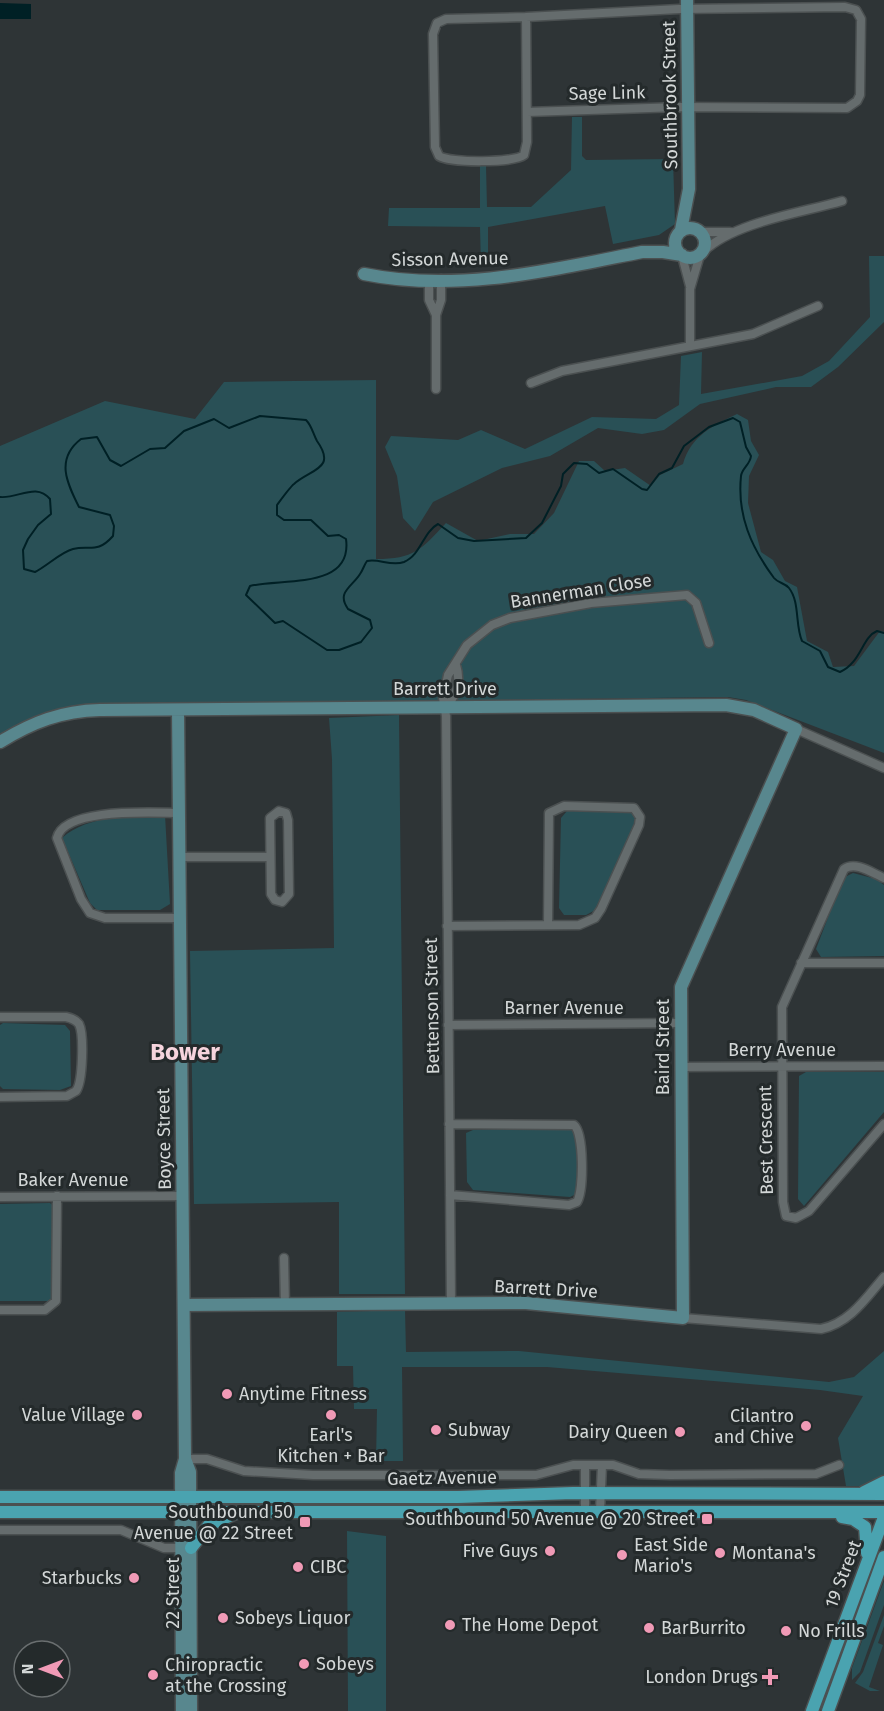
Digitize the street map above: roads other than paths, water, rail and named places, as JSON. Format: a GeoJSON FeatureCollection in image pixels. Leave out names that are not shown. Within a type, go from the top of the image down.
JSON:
{"type":"FeatureCollection","features":[{"type":"Feature","properties":{"kind":"main road"},"geometry":{"type":"LineString","coordinates":[[859,1494],[884,1482]]}},
{"type":"Feature","properties":{"kind":"main road","name":"Gaetz Avenue"},"geometry":{"type":"LineString","coordinates":[[0,1512],[186,1504],[585,1494],[884,1494]]}},
{"type":"Feature","properties":{"kind":"main road","name":"Gaetz Avenue"},"geometry":{"type":"LineString","coordinates":[[0,1497],[186,1504],[241,1511],[884,1512]]}},
{"type":"Feature","properties":{"kind":"main road"},"geometry":{"type":"LineString","coordinates":[[186,1548],[209,1525],[241,1511]]}},
{"type":"Feature","properties":{"kind":"main road"},"geometry":{"type":"LineString","coordinates":[[817,1512],[853,1519],[863,1524],[867,1534],[867,1561]]}},
{"type":"Feature","properties":{"kind":"main road","name":"19 Street"},"geometry":{"type":"LineString","coordinates":[[812,1711],[884,1517]]}},
{"type":"Feature","properties":{"kind":"main road","name":"19 Street"},"geometry":{"type":"LineString","coordinates":[[828,1711],[882,1563]]}},
{"type":"Feature","properties":{"kind":"street"},"geometry":{"type":"LineString","coordinates":[[526,16],[526,150],[519,158],[444,159],[439,156],[435,147],[433,34],[437,23],[446,19],[526,16],[687,4]]}},
{"type":"Feature","properties":{"kind":"street","name":"Southbrook Street"},"geometry":{"type":"LineString","coordinates":[[687,4],[689,189],[695,222],[700,231]]}},
{"type":"Feature","properties":{"kind":"street","name":"Sage Link"},"geometry":{"type":"LineString","coordinates":[[527,112],[688,107],[847,108],[853,106],[860,95],[861,19],[856,10],[687,4]]}},
{"type":"Feature","properties":{"kind":"street","name":"Southbrook Street"},"geometry":{"type":"LineString","coordinates":[[679,233],[689,189]]}},
{"type":"Feature","properties":{"kind":"street"},"geometry":{"type":"LineString","coordinates":[[682,256],[690,259],[702,253],[712,243],[736,231],[842,201]]}},
{"type":"Feature","properties":{"kind":"street"},"geometry":{"type":"LineString","coordinates":[[690,346],[690,289],[682,256],[676,249],[679,233],[690,227],[700,231],[736,231]]}},
{"type":"Feature","properties":{"kind":"street"},"geometry":{"type":"LineString","coordinates":[[690,289],[705,240],[700,231]]}},
{"type":"Feature","properties":{"kind":"street","name":"Sisson Avenue"},"geometry":{"type":"LineString","coordinates":[[642,252],[679,233]]}},
{"type":"Feature","properties":{"kind":"street","name":"Sisson Avenue"},"geometry":{"type":"LineString","coordinates":[[364,274],[391,279],[503,279],[642,252],[663,252],[682,256]]}},
{"type":"Feature","properties":{"kind":"street"},"geometry":{"type":"LineString","coordinates":[[435,280],[441,300],[436,315],[436,389]]}},
{"type":"Feature","properties":{"kind":"street"},"geometry":{"type":"LineString","coordinates":[[531,383],[562,371],[753,334],[818,306]]}},
{"type":"Feature","properties":{"kind":"street","name":"Bannerman Close"},"geometry":{"type":"LineString","coordinates":[[456,665],[467,645],[476,636],[492,625],[510,618],[591,603],[677,594],[687,595],[694,599],[709,643]]}},
{"type":"Feature","properties":{"kind":"street","name":"Bettenson Street"},"geometry":{"type":"LineString","coordinates":[[452,1303],[446,707],[443,698],[448,675],[456,665]]}},
{"type":"Feature","properties":{"kind":"street","name":"Barrett Drive"},"geometry":{"type":"LineString","coordinates":[[0,742],[29,725],[67,713],[726,705],[760,712],[884,768]]}},
{"type":"Feature","properties":{"kind":"street","name":"Boyce Street"},"geometry":{"type":"LineString","coordinates":[[178,710],[185,1459],[190,1472],[186,1504]]}},
{"type":"Feature","properties":{"kind":"street","name":"Baird Street"},"geometry":{"type":"LineString","coordinates":[[683,1318],[680,993],[685,976],[796,729]]}},
{"type":"Feature","properties":{"kind":"street"},"geometry":{"type":"LineString","coordinates":[[447,926],[548,925],[582,924],[599,913],[639,825],[640,818],[634,808],[564,806],[549,813],[548,925]]}},
{"type":"Feature","properties":{"kind":"street"},"geometry":{"type":"LineString","coordinates":[[279,811],[286,813],[288,820],[289,894],[285,901],[277,902],[271,894],[270,857],[270,818],[279,811]]}},
{"type":"Feature","properties":{"kind":"street"},"geometry":{"type":"LineString","coordinates":[[179,813],[111,814],[73,821],[61,829],[57,843],[81,899],[90,913],[105,918],[180,918]]}},
{"type":"Feature","properties":{"kind":"street"},"geometry":{"type":"LineString","coordinates":[[179,857],[270,857]]}},
{"type":"Feature","properties":{"kind":"street"},"geometry":{"type":"LineString","coordinates":[[781,1066],[782,1007],[844,870],[855,866],[884,878]]}},
{"type":"Feature","properties":{"kind":"street"},"geometry":{"type":"LineString","coordinates":[[801,963],[884,963]]}},
{"type":"Feature","properties":{"kind":"street"},"geometry":{"type":"LineString","coordinates":[[0,1017],[66,1017],[75,1020],[81,1031],[81,1077],[76,1091],[67,1096],[0,1097]]}},
{"type":"Feature","properties":{"kind":"street","name":"Barner Avenue"},"geometry":{"type":"LineString","coordinates":[[448,1025],[680,1023]]}},
{"type":"Feature","properties":{"kind":"street","name":"Best Crescent"},"geometry":{"type":"LineString","coordinates":[[781,1066],[783,1203],[790,1218],[800,1217],[809,1211],[884,1124]]}},
{"type":"Feature","properties":{"kind":"street","name":"Berry Avenue"},"geometry":{"type":"LineString","coordinates":[[680,1067],[884,1066]]}},
{"type":"Feature","properties":{"kind":"street"},"geometry":{"type":"LineString","coordinates":[[449,1124],[574,1125],[580,1135],[581,1191],[577,1202],[569,1205],[450,1195]]}},
{"type":"Feature","properties":{"kind":"street"},"geometry":{"type":"LineString","coordinates":[[0,1310],[45,1310],[56,1301],[57,1196]]}},
{"type":"Feature","properties":{"kind":"street","name":"Baker Avenue"},"geometry":{"type":"LineString","coordinates":[[0,1197],[183,1196]]}},
{"type":"Feature","properties":{"kind":"street"},"geometry":{"type":"LineString","coordinates":[[284,1258],[285,1305]]}},
{"type":"Feature","properties":{"kind":"street","name":"Barrett Drive"},"geometry":{"type":"LineString","coordinates":[[184,1305],[541,1304],[821,1329],[837,1324],[849,1316],[884,1277]]}},
{"type":"Feature","properties":{"kind":"street"},"geometry":{"type":"LineString","coordinates":[[185,1459],[207,1459],[244,1471],[313,1475],[536,1475],[568,1466],[585,1465],[619,1466],[633,1473],[655,1475],[816,1474],[839,1465]]}},
{"type":"Feature","properties":{"kind":"street"},"geometry":{"type":"LineString","coordinates":[[585,1465],[585,1511]]}},
{"type":"Feature","properties":{"kind":"street"},"geometry":{"type":"LineString","coordinates":[[600,1511],[602,1465]]}},
{"type":"Feature","properties":{"kind":"street","name":"22 Street"},"geometry":{"type":"LineString","coordinates":[[182,1711],[186,1504]]}},
{"type":"Feature","properties":{"kind":"street"},"geometry":{"type":"LineString","coordinates":[[0,1530],[122,1530],[164,1548],[186,1548]]}},
{"type":"Feature","properties":{"kind":"street","name":"22 Street"},"geometry":{"type":"LineString","coordinates":[[186,1548],[191,1711]]}},
{"type":"Feature","properties":{"kind":"waterway"},"geometry":{"type":"LineString","coordinates":[[0,497],[33,491],[45,494],[50,499],[51,514],[38,525],[23,550],[24,569],[35,572],[68,551],[98,547],[113,536],[114,526],[110,515],[79,507],[68,480],[66,472],[68,455],[81,439],[97,437],[110,460],[121,466],[150,449],[165,448],[184,431],[214,419],[229,428],[260,416],[306,420],[322,450],[323,463],[290,488],[277,505],[277,515],[284,520],[311,520],[328,536],[339,535],[346,539],[345,555],[338,567],[327,574],[313,579],[250,586],[246,595],[275,623],[283,621],[327,650],[339,650],[361,642],[372,628],[370,620],[348,609],[344,598],[346,590],[360,574],[367,561],[394,564],[410,559],[429,532],[438,524],[458,538],[474,541],[526,538],[542,523],[561,486],[563,474],[574,463],[587,464],[599,473],[613,469],[647,490],[659,474],[672,468],[684,446],[709,427],[733,418],[740,422],[746,447],[751,456],[741,476],[740,490],[747,530],[774,578],[787,586],[795,600],[802,641],[820,651],[828,667],[840,672],[853,663],[872,634],[877,631],[884,633]]}},
{"type":"Feature","properties":{"kind":"place","name":"Anytime Fitness"},"geometry":{"type":"Point","coordinates":[227,1394]}},
{"type":"Feature","properties":{"kind":"place","name":"Value Village"},"geometry":{"type":"Point","coordinates":[137,1415]}},
{"type":"Feature","properties":{"kind":"place","name":"Earl's Kitchen + Bar"},"geometry":{"type":"Point","coordinates":[331,1415]}},
{"type":"Feature","properties":{"kind":"place","name":"Cilantro and Chive"},"geometry":{"type":"Point","coordinates":[806,1426]}},
{"type":"Feature","properties":{"kind":"place","name":"Subway"},"geometry":{"type":"Point","coordinates":[436,1430]}},
{"type":"Feature","properties":{"kind":"place","name":"Dairy Queen"},"geometry":{"type":"Point","coordinates":[680,1432]}},
{"type":"Feature","properties":{"kind":"place","name":"Southbound 50 Avenue @ 20 Street"},"geometry":{"type":"Point","coordinates":[707,1519]}},
{"type":"Feature","properties":{"kind":"place","name":"Southbound 50 Avenue @ 22 Street"},"geometry":{"type":"Point","coordinates":[305,1522]}},
{"type":"Feature","properties":{"kind":"place","name":"Five Guys"},"geometry":{"type":"Point","coordinates":[550,1551]}},
{"type":"Feature","properties":{"kind":"place","name":"Montana's"},"geometry":{"type":"Point","coordinates":[720,1553]}},
{"type":"Feature","properties":{"kind":"place","name":"East Side Mario's"},"geometry":{"type":"Point","coordinates":[622,1555]}},
{"type":"Feature","properties":{"kind":"place","name":"CIBC"},"geometry":{"type":"Point","coordinates":[298,1567]}},
{"type":"Feature","properties":{"kind":"place","name":"Starbucks"},"geometry":{"type":"Point","coordinates":[134,1578]}},
{"type":"Feature","properties":{"kind":"place","name":"Sobeys Liquor"},"geometry":{"type":"Point","coordinates":[223,1618]}},
{"type":"Feature","properties":{"kind":"place","name":"The Home Depot"},"geometry":{"type":"Point","coordinates":[450,1625]}},
{"type":"Feature","properties":{"kind":"place","name":"BarBurrito"},"geometry":{"type":"Point","coordinates":[649,1628]}},
{"type":"Feature","properties":{"kind":"place","name":"No Frills"},"geometry":{"type":"Point","coordinates":[786,1631]}},
{"type":"Feature","properties":{"kind":"place","name":"Sobeys"},"geometry":{"type":"Point","coordinates":[304,1664]}},
{"type":"Feature","properties":{"kind":"place","name":"Chiropractic at the Crossing"},"geometry":{"type":"Point","coordinates":[153,1675]}},
{"type":"Feature","properties":{"kind":"place","name":"London Drugs"},"geometry":{"type":"Point","coordinates":[770,1677]}},
{"type":"Feature","properties":{"kind":"district","name":"Bower"},"geometry":{"type":"Point","coordinates":[185,1052]}}]}
